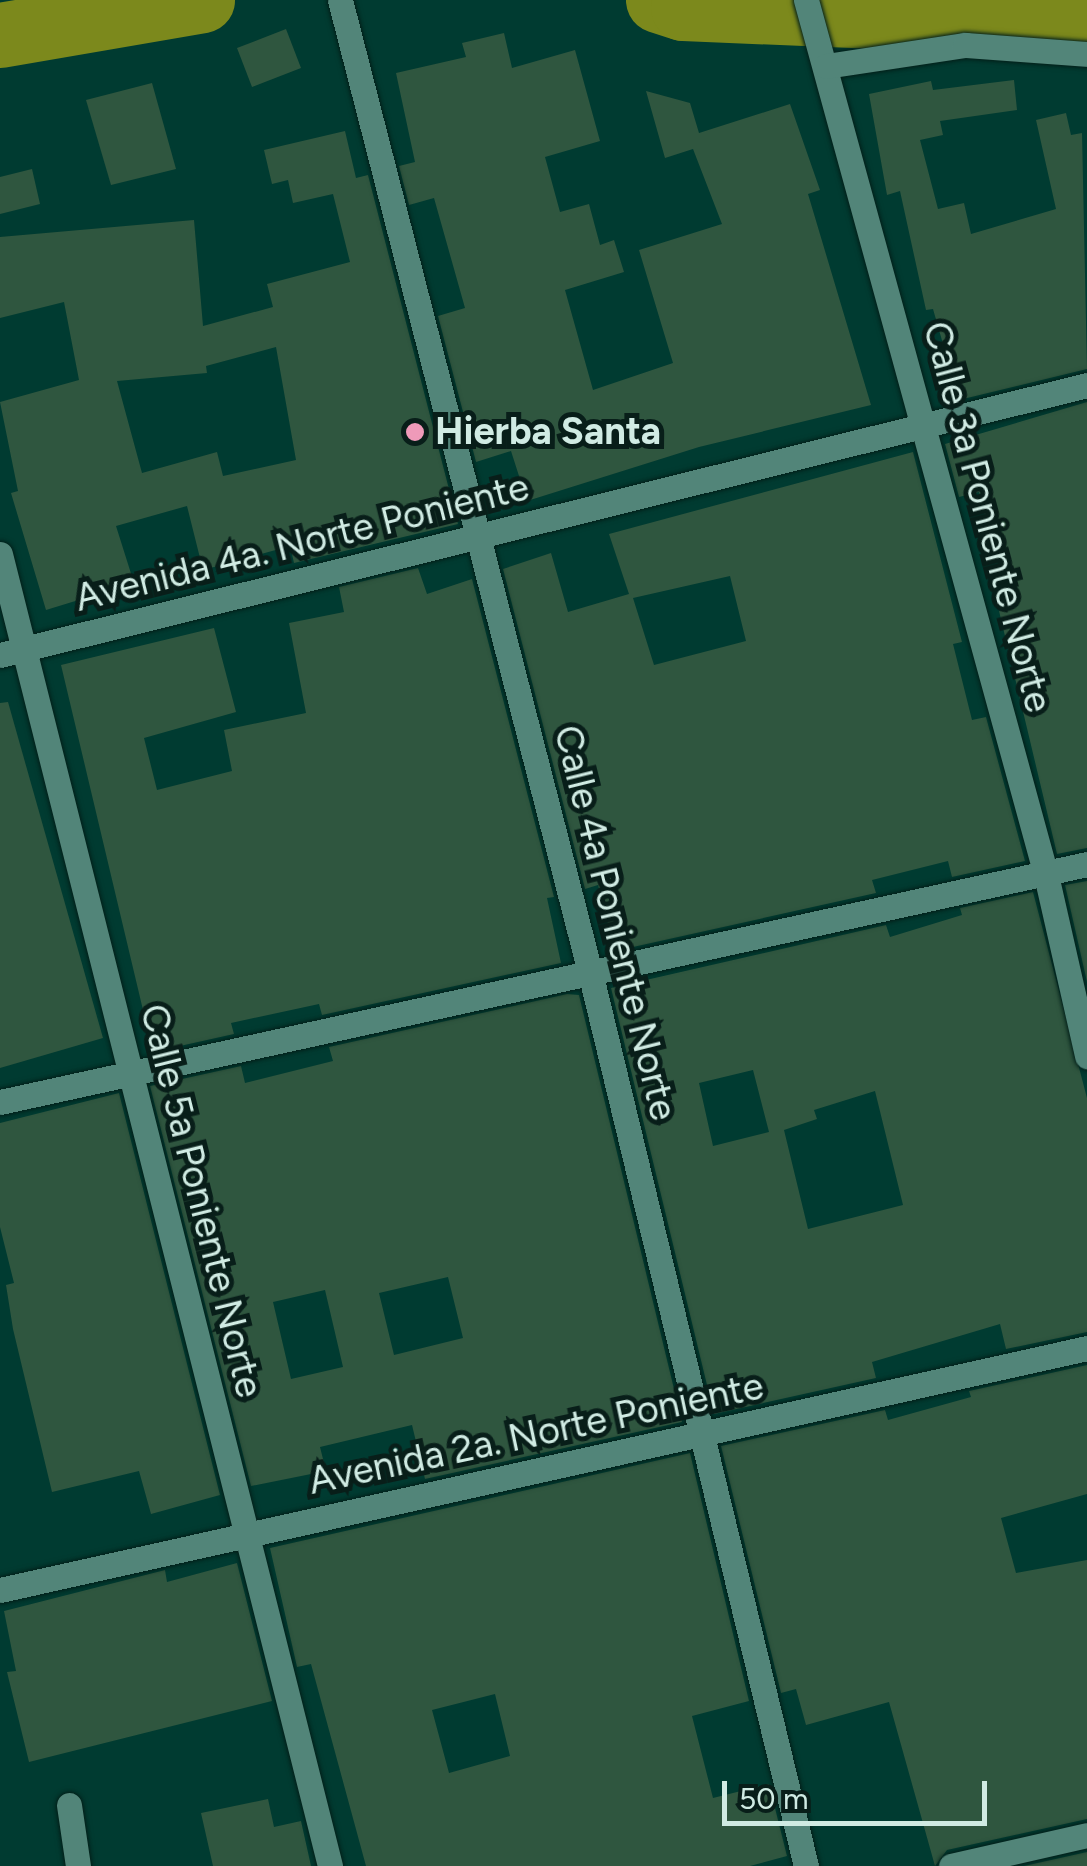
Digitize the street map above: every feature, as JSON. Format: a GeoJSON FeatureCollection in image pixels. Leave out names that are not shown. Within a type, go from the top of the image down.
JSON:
{"type":"FeatureCollection","features":[{"type":"Feature","properties":{"kind":"street","name":"Calle 4a Poniente Norte"},"geometry":{"type":"LineString","coordinates":[[340,0],[591,976],[806,1866]]}},
{"type":"Feature","properties":{"kind":"street","name":"Calle 3a Poniente Norte"},"geometry":{"type":"LineString","coordinates":[[806,0],[1046,875],[1087,1056]]}},
{"type":"Feature","properties":{"kind":"street"},"geometry":{"type":"LineString","coordinates":[[824,56],[965,46],[1087,54]]}},
{"type":"Feature","properties":{"kind":"street","name":"Avenida 4a. Norte Poniente"},"geometry":{"type":"LineString","coordinates":[[12,652],[480,539],[1087,385]]}},
{"type":"Feature","properties":{"kind":"street","name":"Calle 5a Poniente Norte"},"geometry":{"type":"LineString","coordinates":[[0,554],[12,652],[128,1074],[330,1866]]}},
{"type":"Feature","properties":{"kind":"street"},"geometry":{"type":"LineString","coordinates":[[0,1102],[591,976],[1087,864]]}},
{"type":"Feature","properties":{"kind":"street","name":"Avenida 2a. Norte Poniente"},"geometry":{"type":"LineString","coordinates":[[0,1590],[1087,1348]]}},
{"type":"Feature","properties":{"kind":"street"},"geometry":{"type":"LineString","coordinates":[[69,1806],[78,1866]]}},
{"type":"Feature","properties":{"kind":"street"},"geometry":{"type":"LineString","coordinates":[[951,1866],[1087,1834]]}},
{"type":"Feature","properties":{"kind":"building"},"geometry":{"type":"Polygon","coordinates":[[[286,29],[301,68],[252,87],[237,48],[286,29]]]}},
{"type":"Feature","properties":{"kind":"building"},"geometry":{"type":"Polygon","coordinates":[[[504,33],[512,68],[575,50],[600,141],[545,157],[560,212],[589,204],[600,245],[614,240],[624,272],[565,290],[593,390],[673,363],[639,250],[722,224],[693,149],[665,158],[646,91],[690,103],[699,133],[790,104],[820,190],[808,194],[871,405],[699,447],[527,501],[511,451],[476,462],[438,316],[465,308],[434,198],[409,205],[399,166],[415,162],[396,73],[466,57],[462,43],[504,33]]]}},
{"type":"Feature","properties":{"kind":"building"},"geometry":{"type":"Polygon","coordinates":[[[1014,80],[1017,110],[940,121],[943,135],[920,140],[938,209],[964,203],[971,234],[1056,209],[1036,120],[1066,113],[1071,135],[1082,133],[1087,369],[959,400],[933,309],[926,310],[900,191],[887,195],[869,94],[931,81],[933,90],[1014,80]]]}},
{"type":"Feature","properties":{"kind":"building"},"geometry":{"type":"Polygon","coordinates":[[[152,83],[176,169],[111,185],[86,100],[152,83]]]}},
{"type":"Feature","properties":{"kind":"building"},"geometry":{"type":"Polygon","coordinates":[[[345,131],[356,178],[368,175],[458,524],[294,563],[290,546],[203,570],[187,506],[116,526],[134,583],[46,610],[11,493],[18,491],[0,402],[79,380],[64,302],[0,318],[0,237],[194,220],[203,326],[273,307],[267,284],[350,262],[333,194],[293,203],[288,180],[272,184],[264,150],[345,131]],[[276,347],[206,366],[207,373],[117,381],[142,473],[217,452],[223,476],[296,460],[276,347]]]}},
{"type":"Feature","properties":{"kind":"building"},"geometry":{"type":"Polygon","coordinates":[[[32,169],[40,204],[0,214],[0,177],[32,169]]]}},
{"type":"Feature","properties":{"kind":"building"},"geometry":{"type":"Polygon","coordinates":[[[1087,402],[1087,848],[1057,854],[999,611],[1018,606],[1004,554],[995,556],[979,492],[959,497],[945,444],[1087,402]]]}},
{"type":"Feature","properties":{"kind":"building"},"geometry":{"type":"Polygon","coordinates":[[[913,452],[962,642],[953,644],[972,720],[986,717],[1025,861],[952,877],[948,861],[872,880],[876,893],[615,951],[598,885],[585,889],[503,569],[551,553],[568,612],[629,594],[609,534],[913,452]],[[730,576],[633,598],[654,665],[746,641],[730,576]]]}},
{"type":"Feature","properties":{"kind":"building"},"geometry":{"type":"Polygon","coordinates":[[[418,568],[427,594],[472,579],[554,897],[547,898],[561,963],[322,1015],[319,1004],[231,1023],[234,1034],[153,1052],[61,665],[214,628],[236,712],[144,738],[157,790],[232,771],[224,730],[306,713],[289,623],[344,612],[339,587],[418,568]]]}},
{"type":"Feature","properties":{"kind":"building"},"geometry":{"type":"Polygon","coordinates":[[[8,702],[103,1038],[0,1068],[0,703],[8,702]]]}},
{"type":"Feature","properties":{"kind":"building"},"geometry":{"type":"Polygon","coordinates":[[[1087,881],[1087,982],[1065,885],[1087,881]]]}},
{"type":"Feature","properties":{"kind":"building"},"geometry":{"type":"Polygon","coordinates":[[[1033,892],[1087,1098],[1087,1332],[1006,1349],[1000,1324],[872,1362],[876,1378],[714,1414],[611,988],[886,925],[890,937],[962,915],[960,908],[1033,892]],[[753,1070],[699,1083],[713,1146],[769,1132],[753,1070]],[[875,1091],[814,1110],[817,1119],[784,1130],[808,1229],[903,1205],[875,1091]]]}},
{"type":"Feature","properties":{"kind":"building"},"geometry":{"type":"Polygon","coordinates":[[[567,994],[579,995],[682,1422],[425,1479],[412,1425],[320,1447],[326,1471],[251,1486],[150,1086],[241,1066],[245,1083],[333,1061],[329,1047],[567,994]],[[448,1277],[379,1293],[394,1355],[463,1338],[448,1277]],[[325,1290],[273,1302],[291,1379],[343,1367],[325,1290]]]}},
{"type":"Feature","properties":{"kind":"building"},"geometry":{"type":"Polygon","coordinates":[[[119,1093],[220,1495],[151,1514],[139,1471],[52,1492],[13,1329],[6,1285],[14,1283],[0,1227],[0,1123],[119,1093]]]}},
{"type":"Feature","properties":{"kind":"building"},"geometry":{"type":"Polygon","coordinates":[[[1087,1365],[1087,1494],[1001,1518],[1016,1573],[1087,1560],[1087,1819],[947,1850],[935,1866],[889,1702],[806,1725],[796,1689],[781,1693],[721,1446],[885,1410],[888,1420],[971,1397],[969,1391],[1087,1365]]]}},
{"type":"Feature","properties":{"kind":"building"},"geometry":{"type":"Polygon","coordinates":[[[690,1453],[749,1701],[692,1716],[713,1798],[769,1784],[787,1856],[750,1866],[366,1866],[311,1664],[297,1667],[270,1548],[690,1453]],[[495,1694],[432,1710],[449,1773],[510,1756],[495,1694]]]}},
{"type":"Feature","properties":{"kind":"building"},"geometry":{"type":"Polygon","coordinates":[[[237,1563],[272,1701],[29,1762],[7,1672],[16,1671],[4,1611],[165,1570],[167,1582],[237,1563]]]}},
{"type":"Feature","properties":{"kind":"building"},"geometry":{"type":"Polygon","coordinates":[[[268,1799],[274,1827],[301,1821],[311,1866],[213,1866],[201,1813],[268,1799]]]}},
{"type":"Feature","properties":{"kind":"building"},"geometry":{"type":"Polygon","coordinates":[[[1087,1852],[1087,1866],[1024,1866],[1087,1852]]]}},
{"type":"Feature","properties":{"kind":"waterway"},"geometry":{"type":"LineString","coordinates":[[0,35],[202,0]]}},
{"type":"Feature","properties":{"kind":"waterway"},"geometry":{"type":"LineString","coordinates":[[658,0],[683,8],[1087,25]]}},
{"type":"Feature","properties":{"kind":"place","name":"Hierba Santa"},"geometry":{"type":"Point","coordinates":[415,432]}}]}
